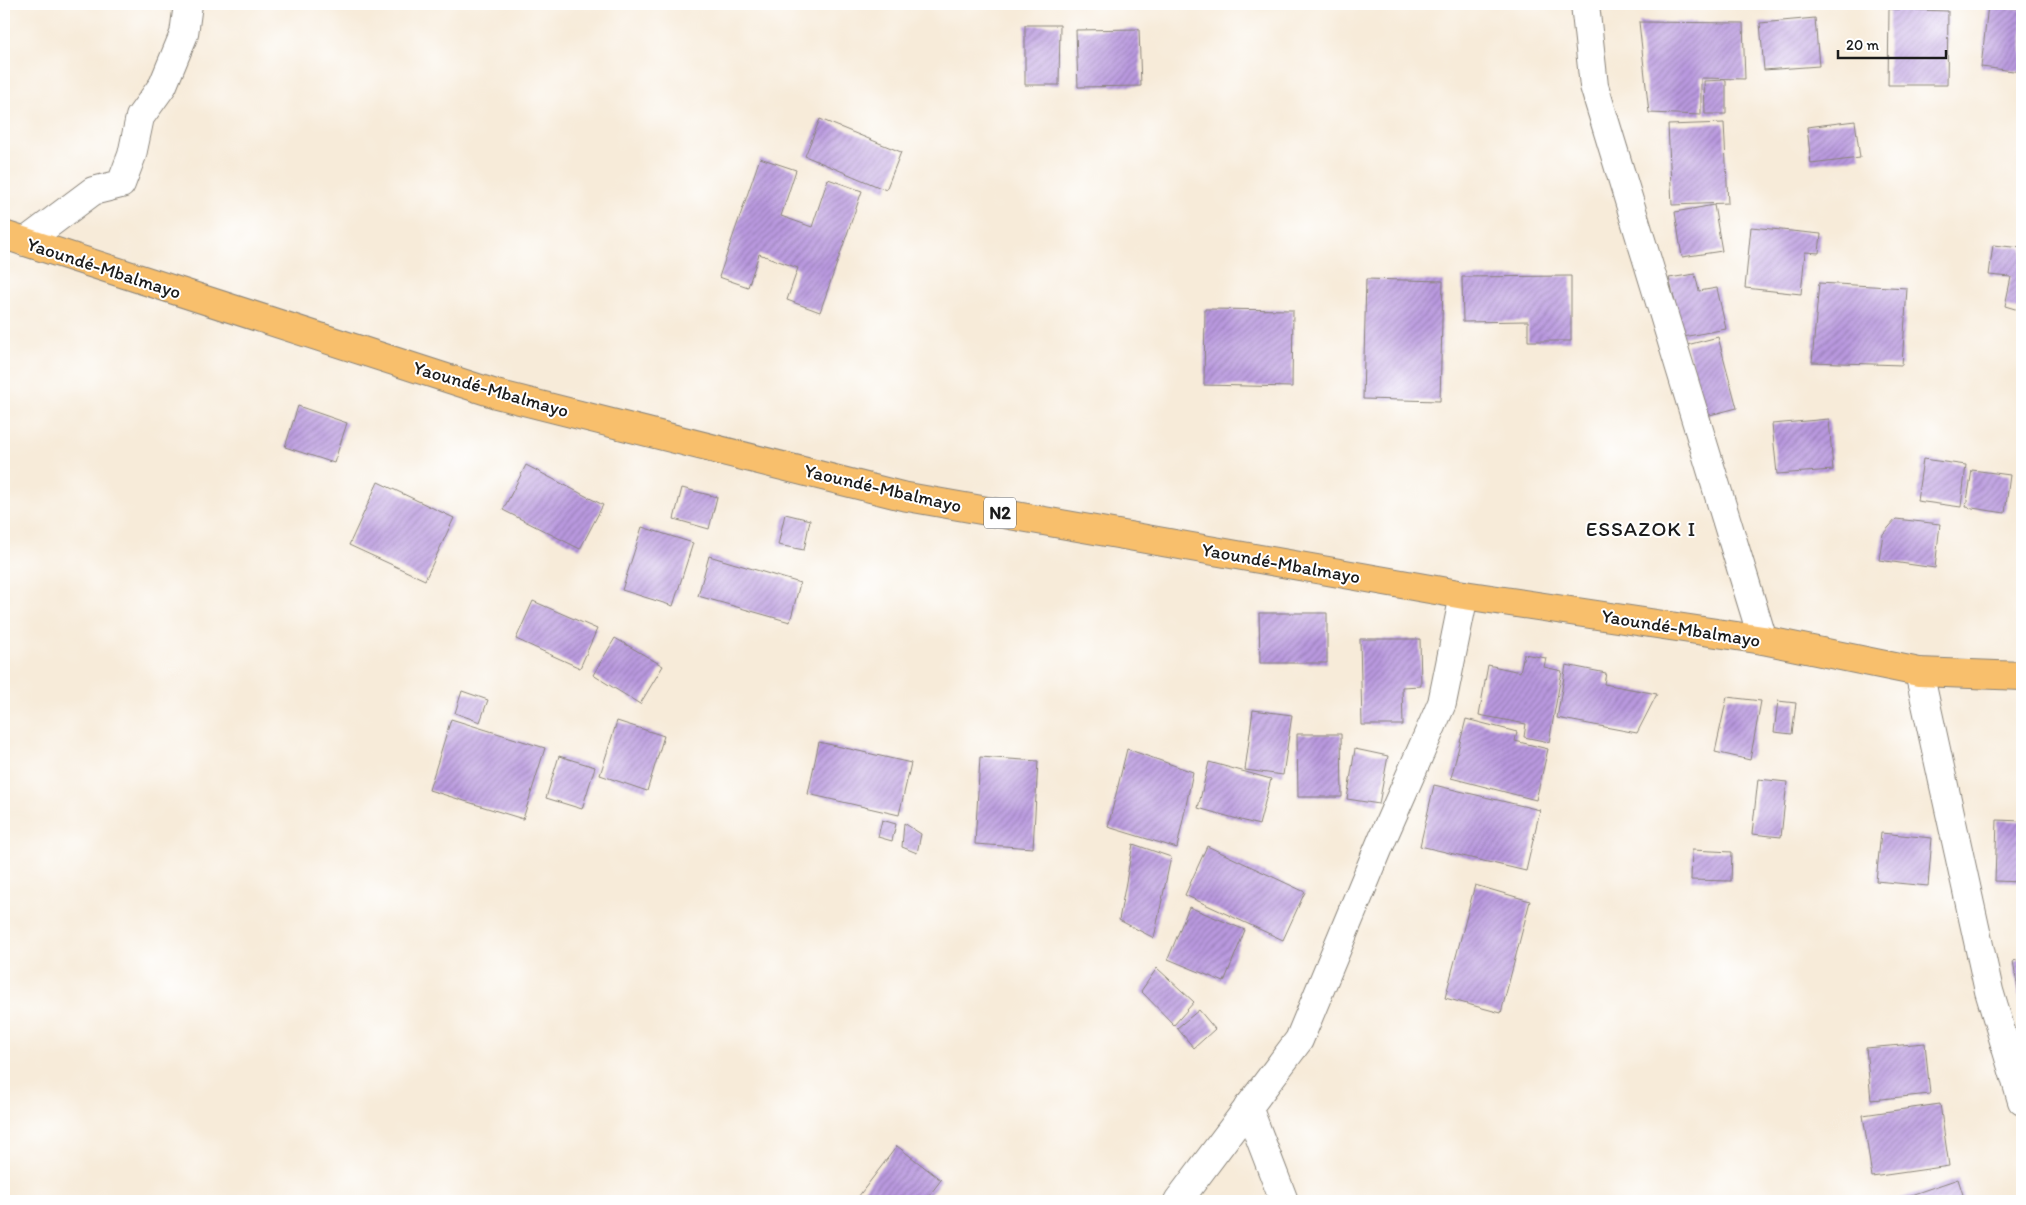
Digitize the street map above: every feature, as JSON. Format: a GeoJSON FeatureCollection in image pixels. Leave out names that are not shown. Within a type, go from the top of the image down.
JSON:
{"type":"FeatureCollection","features":[{"type":"Feature","properties":{"kind":"highway","name":"Yaoundé-Mbalmayo"},"geometry":{"type":"LineString","coordinates":[[14,238],[496,394],[902,496],[1464,595],[1763,640],[1919,672],[2022,676]]}},
{"type":"Feature","properties":{"kind":"street"},"geometry":{"type":"LineString","coordinates":[[14,238],[93,191],[121,184],[132,155],[140,117],[163,85],[184,34],[188,4]]}},
{"type":"Feature","properties":{"kind":"street"},"geometry":{"type":"LineString","coordinates":[[1585,4],[1594,86],[1763,640]]}},
{"type":"Feature","properties":{"kind":"street"},"geometry":{"type":"LineString","coordinates":[[1178,1201],[1299,1040],[1384,834],[1442,703],[1464,595]]}},
{"type":"Feature","properties":{"kind":"street"},"geometry":{"type":"LineString","coordinates":[[1919,672],[1989,991],[2022,1101]]}},
{"type":"Feature","properties":{"kind":"street"},"geometry":{"type":"LineString","coordinates":[[1248,1107],[1284,1201]]}},
{"type":"Feature","properties":{"kind":"building"},"geometry":{"type":"Polygon","coordinates":[[[1988,5],[2022,9],[2022,72],[1981,67],[1988,5]]]}},
{"type":"Feature","properties":{"kind":"building"},"geometry":{"type":"Polygon","coordinates":[[[1889,9],[1948,11],[1947,85],[1888,85],[1889,9]]]}},
{"type":"Feature","properties":{"kind":"building"},"geometry":{"type":"Polygon","coordinates":[[[1815,18],[1819,66],[1764,70],[1760,23],[1815,18]]]}},
{"type":"Feature","properties":{"kind":"building"},"geometry":{"type":"Polygon","coordinates":[[[1639,22],[1743,23],[1745,79],[1701,78],[1701,115],[1649,113],[1639,22]]]}},
{"type":"Feature","properties":{"kind":"building"},"geometry":{"type":"Polygon","coordinates":[[[1025,25],[1060,25],[1059,85],[1025,85],[1025,25]]]}},
{"type":"Feature","properties":{"kind":"building"},"geometry":{"type":"Polygon","coordinates":[[[1139,29],[1141,86],[1078,87],[1076,30],[1139,29]]]}},
{"type":"Feature","properties":{"kind":"building"},"geometry":{"type":"Polygon","coordinates":[[[1726,80],[1726,114],[1705,114],[1704,81],[1726,80]]]}},
{"type":"Feature","properties":{"kind":"building"},"geometry":{"type":"Polygon","coordinates":[[[820,119],[901,152],[886,190],[805,156],[820,119]]]}},
{"type":"Feature","properties":{"kind":"building"},"geometry":{"type":"Polygon","coordinates":[[[1855,121],[1860,158],[1811,164],[1807,127],[1855,121]]]}},
{"type":"Feature","properties":{"kind":"building"},"geometry":{"type":"Polygon","coordinates":[[[1724,123],[1728,203],[1672,205],[1668,125],[1724,123]]]}},
{"type":"Feature","properties":{"kind":"building"},"geometry":{"type":"Polygon","coordinates":[[[760,158],[796,170],[781,216],[812,227],[828,179],[862,191],[820,312],[787,300],[798,268],[759,254],[748,287],[719,277],[760,158]]]}},
{"type":"Feature","properties":{"kind":"building"},"geometry":{"type":"Polygon","coordinates":[[[1714,205],[1722,251],[1682,257],[1675,212],[1714,205]]]}},
{"type":"Feature","properties":{"kind":"building"},"geometry":{"type":"Polygon","coordinates":[[[1751,227],[1821,234],[1819,253],[1805,252],[1801,294],[1745,288],[1751,227]]]}},
{"type":"Feature","properties":{"kind":"building"},"geometry":{"type":"Polygon","coordinates":[[[1993,245],[2022,248],[2022,311],[2005,306],[2011,277],[1989,275],[1993,245]]]}},
{"type":"Feature","properties":{"kind":"building"},"geometry":{"type":"Polygon","coordinates":[[[1695,274],[1699,291],[1717,288],[1726,329],[1683,337],[1669,278],[1695,274]]]}},
{"type":"Feature","properties":{"kind":"building"},"geometry":{"type":"Polygon","coordinates":[[[1571,276],[1571,341],[1528,341],[1528,321],[1463,322],[1462,277],[1571,276]]]}},
{"type":"Feature","properties":{"kind":"building"},"geometry":{"type":"Polygon","coordinates":[[[1366,279],[1443,281],[1440,401],[1363,399],[1366,279]]]}},
{"type":"Feature","properties":{"kind":"building"},"geometry":{"type":"Polygon","coordinates":[[[1819,283],[1907,288],[1902,365],[1812,362],[1819,283]]]}},
{"type":"Feature","properties":{"kind":"building"},"geometry":{"type":"Polygon","coordinates":[[[1205,309],[1293,310],[1292,387],[1204,385],[1205,309]]]}},
{"type":"Feature","properties":{"kind":"building"},"geometry":{"type":"Polygon","coordinates":[[[1718,337],[1737,408],[1706,416],[1687,345],[1718,337]]]}},
{"type":"Feature","properties":{"kind":"building"},"geometry":{"type":"Polygon","coordinates":[[[298,406],[347,423],[334,463],[285,447],[298,406]]]}},
{"type":"Feature","properties":{"kind":"building"},"geometry":{"type":"Polygon","coordinates":[[[1829,419],[1833,470],[1777,474],[1772,424],[1829,419]]]}},
{"type":"Feature","properties":{"kind":"building"},"geometry":{"type":"Polygon","coordinates":[[[1923,459],[1966,465],[1961,507],[1917,501],[1923,459]]]}},
{"type":"Feature","properties":{"kind":"building"},"geometry":{"type":"Polygon","coordinates":[[[526,465],[603,505],[580,549],[503,510],[526,465]]]}},
{"type":"Feature","properties":{"kind":"building"},"geometry":{"type":"Polygon","coordinates":[[[1972,470],[2010,475],[2005,513],[1966,507],[1972,470]]]}},
{"type":"Feature","properties":{"kind":"building"},"geometry":{"type":"Polygon","coordinates":[[[378,482],[454,518],[425,580],[349,545],[378,482]]]}},
{"type":"Feature","properties":{"kind":"building"},"geometry":{"type":"Polygon","coordinates":[[[682,488],[717,497],[709,529],[674,519],[682,488]]]}},
{"type":"Feature","properties":{"kind":"building"},"geometry":{"type":"Polygon","coordinates":[[[785,514],[810,520],[804,550],[778,545],[785,514]]]}},
{"type":"Feature","properties":{"kind":"building"},"geometry":{"type":"Polygon","coordinates":[[[1896,519],[1940,524],[1935,568],[1879,560],[1883,534],[1896,519]]]}},
{"type":"Feature","properties":{"kind":"building"},"geometry":{"type":"Polygon","coordinates":[[[642,527],[693,543],[673,606],[622,590],[642,527]]]}},
{"type":"Feature","properties":{"kind":"building"},"geometry":{"type":"Polygon","coordinates":[[[709,556],[800,583],[790,622],[698,596],[709,556]]]}},
{"type":"Feature","properties":{"kind":"building"},"geometry":{"type":"Polygon","coordinates":[[[533,601],[597,629],[580,668],[516,639],[533,601]]]}},
{"type":"Feature","properties":{"kind":"building"},"geometry":{"type":"Polygon","coordinates":[[[1259,613],[1327,613],[1327,663],[1260,663],[1259,613]]]}},
{"type":"Feature","properties":{"kind":"building"},"geometry":{"type":"Polygon","coordinates":[[[615,638],[663,666],[640,704],[593,675],[615,638]]]}},
{"type":"Feature","properties":{"kind":"building"},"geometry":{"type":"Polygon","coordinates":[[[1360,639],[1420,639],[1421,686],[1402,687],[1403,725],[1362,725],[1360,639]]]}},
{"type":"Feature","properties":{"kind":"building"},"geometry":{"type":"Polygon","coordinates":[[[1524,654],[1546,658],[1544,667],[1562,671],[1549,742],[1524,737],[1526,724],[1479,715],[1488,665],[1520,672],[1524,654]]]}},
{"type":"Feature","properties":{"kind":"building"},"geometry":{"type":"Polygon","coordinates":[[[1566,665],[1606,673],[1604,684],[1657,694],[1637,733],[1557,718],[1566,665]]]}},
{"type":"Feature","properties":{"kind":"building"},"geometry":{"type":"Polygon","coordinates":[[[462,691],[488,700],[480,722],[455,713],[462,691]]]}},
{"type":"Feature","properties":{"kind":"building"},"geometry":{"type":"Polygon","coordinates":[[[1727,697],[1761,701],[1750,760],[1715,752],[1727,697]]]}},
{"type":"Feature","properties":{"kind":"building"},"geometry":{"type":"Polygon","coordinates":[[[1778,701],[1796,703],[1792,734],[1774,732],[1778,701]]]}},
{"type":"Feature","properties":{"kind":"building"},"geometry":{"type":"Polygon","coordinates":[[[1253,710],[1292,715],[1283,775],[1245,770],[1253,710]]]}},
{"type":"Feature","properties":{"kind":"building"},"geometry":{"type":"Polygon","coordinates":[[[451,719],[545,748],[523,819],[429,790],[451,719]]]}},
{"type":"Feature","properties":{"kind":"building"},"geometry":{"type":"Polygon","coordinates":[[[1466,719],[1517,732],[1515,741],[1548,749],[1536,800],[1451,778],[1466,719]]]}},
{"type":"Feature","properties":{"kind":"building"},"geometry":{"type":"Polygon","coordinates":[[[617,721],[664,736],[647,791],[600,775],[617,721]]]}},
{"type":"Feature","properties":{"kind":"building"},"geometry":{"type":"Polygon","coordinates":[[[1297,734],[1341,734],[1342,797],[1298,797],[1297,734]]]}},
{"type":"Feature","properties":{"kind":"building"},"geometry":{"type":"Polygon","coordinates":[[[819,742],[911,763],[899,815],[808,794],[819,742]]]}},
{"type":"Feature","properties":{"kind":"building"},"geometry":{"type":"Polygon","coordinates":[[[1127,749],[1193,772],[1177,848],[1108,827],[1127,749]]]}},
{"type":"Feature","properties":{"kind":"building"},"geometry":{"type":"Polygon","coordinates":[[[1355,749],[1388,756],[1379,804],[1347,799],[1355,749]]]}},
{"type":"Feature","properties":{"kind":"building"},"geometry":{"type":"Polygon","coordinates":[[[559,756],[595,767],[582,809],[546,798],[559,756]]]}},
{"type":"Feature","properties":{"kind":"building"},"geometry":{"type":"Polygon","coordinates":[[[980,757],[1038,761],[1033,848],[975,844],[980,757]]]}},
{"type":"Feature","properties":{"kind":"building"},"geometry":{"type":"Polygon","coordinates":[[[1209,762],[1271,779],[1259,825],[1198,808],[1209,762]]]}},
{"type":"Feature","properties":{"kind":"building"},"geometry":{"type":"Polygon","coordinates":[[[1758,779],[1787,782],[1781,837],[1752,834],[1758,779]]]}},
{"type":"Feature","properties":{"kind":"building"},"geometry":{"type":"Polygon","coordinates":[[[1434,785],[1540,810],[1526,871],[1420,846],[1434,785]]]}},
{"type":"Feature","properties":{"kind":"building"},"geometry":{"type":"Polygon","coordinates":[[[882,820],[896,824],[892,841],[878,837],[882,820]]]}},
{"type":"Feature","properties":{"kind":"building"},"geometry":{"type":"Polygon","coordinates":[[[1997,820],[2022,821],[2022,882],[1995,881],[1997,820]]]}},
{"type":"Feature","properties":{"kind":"building"},"geometry":{"type":"Polygon","coordinates":[[[904,823],[921,834],[917,853],[902,847],[904,823]]]}},
{"type":"Feature","properties":{"kind":"building"},"geometry":{"type":"Polygon","coordinates":[[[1881,833],[1932,838],[1928,886],[1876,881],[1881,833]]]}},
{"type":"Feature","properties":{"kind":"building"},"geometry":{"type":"Polygon","coordinates":[[[1133,844],[1171,857],[1154,938],[1119,920],[1133,844]]]}},
{"type":"Feature","properties":{"kind":"building"},"geometry":{"type":"Polygon","coordinates":[[[1207,846],[1305,892],[1283,940],[1185,895],[1207,846]]]}},
{"type":"Feature","properties":{"kind":"building"},"geometry":{"type":"Polygon","coordinates":[[[1692,850],[1732,852],[1731,881],[1691,880],[1692,850]]]}},
{"type":"Feature","properties":{"kind":"building"},"geometry":{"type":"Polygon","coordinates":[[[1475,885],[1530,901],[1501,1013],[1445,998],[1475,885]]]}},
{"type":"Feature","properties":{"kind":"building"},"geometry":{"type":"Polygon","coordinates":[[[1189,907],[1245,930],[1224,982],[1168,959],[1189,907]]]}},
{"type":"Feature","properties":{"kind":"building"},"geometry":{"type":"Polygon","coordinates":[[[2022,959],[2022,1006],[2021,1006],[2013,961],[2022,959]]]}},
{"type":"Feature","properties":{"kind":"building"},"geometry":{"type":"Polygon","coordinates":[[[1157,968],[1194,1002],[1174,1025],[1141,991],[1157,968]]]}},
{"type":"Feature","properties":{"kind":"building"},"geometry":{"type":"Polygon","coordinates":[[[1199,1010],[1215,1029],[1194,1048],[1177,1028],[1199,1010]]]}},
{"type":"Feature","properties":{"kind":"building"},"geometry":{"type":"Polygon","coordinates":[[[1925,1043],[1930,1094],[1871,1100],[1866,1048],[1925,1043]]]}},
{"type":"Feature","properties":{"kind":"building"},"geometry":{"type":"Polygon","coordinates":[[[1940,1104],[1949,1166],[1872,1177],[1863,1115],[1940,1104]]]}},
{"type":"Feature","properties":{"kind":"building"},"geometry":{"type":"Polygon","coordinates":[[[897,1146],[941,1180],[925,1201],[855,1201],[897,1146]]]}},
{"type":"Feature","properties":{"kind":"building"},"geometry":{"type":"Polygon","coordinates":[[[1958,1179],[1965,1201],[1893,1201],[1958,1179]]]}},
{"type":"Feature","properties":{"kind":"district","name":"ESSAZOK I"},"geometry":{"type":"Point","coordinates":[1641,528]}}]}
